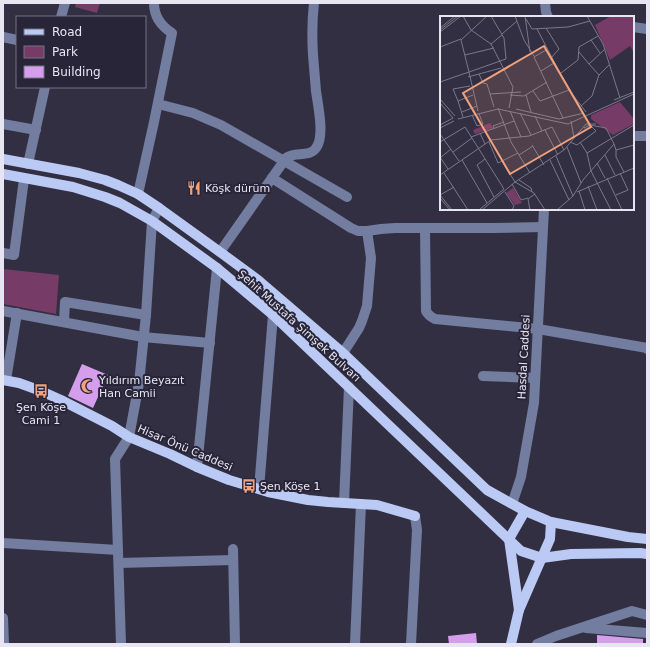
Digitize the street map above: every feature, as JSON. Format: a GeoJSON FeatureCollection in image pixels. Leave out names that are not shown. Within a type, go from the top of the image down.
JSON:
{"type":"FeatureCollection","features":[{"type":"Feature","properties":{"kind":"main road","name":"Şehit Mustafa Şimşek Bulvarı"},"geometry":{"type":"LineString","coordinates":[[3,160],[92,176],[138,194],[258,280],[344,352],[487,490],[525,511],[551,522],[628,537],[647,539]]}},
{"type":"Feature","properties":{"kind":"main road","name":"Şehit Mustafa Şimşek Bulvarı"},"geometry":{"type":"LineString","coordinates":[[3,174],[88,191],[120,203],[152,221],[217,268],[273,315],[521,551],[542,558]]}},
{"type":"Feature","properties":{"kind":"main road","name":"Hisar Önü Caddesi"},"geometry":{"type":"LineString","coordinates":[[4,380],[41,391],[112,426],[129,437],[229,480],[259,489],[308,500],[377,505],[415,516]]}},
{"type":"Feature","properties":{"kind":"main road"},"geometry":{"type":"LineString","coordinates":[[519,610],[508,539],[525,511]]}},
{"type":"Feature","properties":{"kind":"main road"},"geometry":{"type":"LineString","coordinates":[[511,644],[519,610],[550,539],[551,522]]}},
{"type":"Feature","properties":{"kind":"main road"},"geometry":{"type":"LineString","coordinates":[[542,558],[571,554],[647,554]]}},
{"type":"Feature","properties":{"kind":"street"},"geometry":{"type":"LineString","coordinates":[[62,16],[65,3]]}},
{"type":"Feature","properties":{"kind":"street"},"geometry":{"type":"LineString","coordinates":[[138,194],[172,33],[163,26],[157,18],[154,3]]}},
{"type":"Feature","properties":{"kind":"street"},"geometry":{"type":"LineString","coordinates":[[220,252],[284,161],[291,155],[310,153],[317,148],[320,140],[320,114],[315,81],[313,53],[312,32],[314,3]]}},
{"type":"Feature","properties":{"kind":"street"},"geometry":{"type":"LineString","coordinates":[[545,3],[548,16]]}},
{"type":"Feature","properties":{"kind":"street"},"geometry":{"type":"LineString","coordinates":[[634,27],[647,29]]}},
{"type":"Feature","properties":{"kind":"street"},"geometry":{"type":"LineString","coordinates":[[3,37],[16,40]]}},
{"type":"Feature","properties":{"kind":"street"},"geometry":{"type":"LineString","coordinates":[[28,164],[45,88]]}},
{"type":"Feature","properties":{"kind":"street"},"geometry":{"type":"LineString","coordinates":[[158,104],[210,119],[347,197]]}},
{"type":"Feature","properties":{"kind":"street"},"geometry":{"type":"LineString","coordinates":[[3,124],[36,130]]}},
{"type":"Feature","properties":{"kind":"street"},"geometry":{"type":"LineString","coordinates":[[634,136],[647,136]]}},
{"type":"Feature","properties":{"kind":"street"},"geometry":{"type":"LineString","coordinates":[[3,253],[14,255],[24,178]]}},
{"type":"Feature","properties":{"kind":"street"},"geometry":{"type":"LineString","coordinates":[[272,178],[358,231],[395,228],[543,227]]}},
{"type":"Feature","properties":{"kind":"street"},"geometry":{"type":"LineString","coordinates":[[121,644],[115,460],[129,437],[139,383],[146,315],[152,221],[159,208]]}},
{"type":"Feature","properties":{"kind":"street","name":"Hasdal Caddesi"},"geometry":{"type":"LineString","coordinates":[[512,504],[521,477],[534,403],[544,210]]}},
{"type":"Feature","properties":{"kind":"street"},"geometry":{"type":"LineString","coordinates":[[426,228],[426,311],[429,316],[435,319],[538,329],[647,348]]}},
{"type":"Feature","properties":{"kind":"street"},"geometry":{"type":"LineString","coordinates":[[344,352],[359,328],[367,306],[371,258],[368,231]]}},
{"type":"Feature","properties":{"kind":"street"},"geometry":{"type":"LineString","coordinates":[[198,467],[217,268]]}},
{"type":"Feature","properties":{"kind":"street"},"geometry":{"type":"LineString","coordinates":[[64,322],[65,302],[146,315]]}},
{"type":"Feature","properties":{"kind":"street"},"geometry":{"type":"LineString","coordinates":[[3,311],[143,337],[210,343]]}},
{"type":"Feature","properties":{"kind":"street"},"geometry":{"type":"LineString","coordinates":[[4,380],[17,313]]}},
{"type":"Feature","properties":{"kind":"street"},"geometry":{"type":"LineString","coordinates":[[259,489],[273,315]]}},
{"type":"Feature","properties":{"kind":"street"},"geometry":{"type":"LineString","coordinates":[[483,376],[535,378]]}},
{"type":"Feature","properties":{"kind":"street"},"geometry":{"type":"LineString","coordinates":[[344,503],[349,387]]}},
{"type":"Feature","properties":{"kind":"street"},"geometry":{"type":"LineString","coordinates":[[355,644],[361,504]]}},
{"type":"Feature","properties":{"kind":"street"},"geometry":{"type":"LineString","coordinates":[[411,644],[417,530],[415,516]]}},
{"type":"Feature","properties":{"kind":"street"},"geometry":{"type":"LineString","coordinates":[[3,544],[118,550]]}},
{"type":"Feature","properties":{"kind":"street"},"geometry":{"type":"LineString","coordinates":[[233,548],[235,644]]}},
{"type":"Feature","properties":{"kind":"street"},"geometry":{"type":"LineString","coordinates":[[119,563],[233,560]]}},
{"type":"Feature","properties":{"kind":"street"},"geometry":{"type":"LineString","coordinates":[[537,644],[582,627],[632,611],[647,615]]}},
{"type":"Feature","properties":{"kind":"street"},"geometry":{"type":"LineString","coordinates":[[3,618],[4,644]]}},
{"type":"Feature","properties":{"kind":"street"},"geometry":{"type":"LineString","coordinates":[[582,627],[647,633]]}},
{"type":"Feature","properties":{"kind":"green space"},"geometry":{"type":"Polygon","coordinates":[[[76,3],[100,3],[97,13],[75,7],[76,3]]]}},
{"type":"Feature","properties":{"kind":"green space"},"geometry":{"type":"Polygon","coordinates":[[[3,269],[59,275],[56,314],[3,304],[3,269]]]}},
{"type":"Feature","properties":{"kind":"building","name":"Yıldırım Beyazıt Han Camii"},"geometry":{"type":"Polygon","coordinates":[[[82,364],[108,375],[93,408],[68,396],[82,364]]]}},
{"type":"Feature","properties":{"kind":"building"},"geometry":{"type":"Polygon","coordinates":[[[476,633],[477,644],[449,644],[448,636],[476,633]]]}},
{"type":"Feature","properties":{"kind":"building"},"geometry":{"type":"Polygon","coordinates":[[[597,635],[643,639],[643,644],[597,644],[597,635]]]}},
{"type":"Feature","properties":{"kind":"place","name":"Köşk dürüm"},"geometry":{"type":"Point","coordinates":[194,188]}},
{"type":"Feature","properties":{"kind":"place","name":"Yıldırım Beyazıt Han Camii"},"geometry":{"type":"Point","coordinates":[88,386]}},
{"type":"Feature","properties":{"kind":"place","name":"Şen Köşe Cami 1"},"geometry":{"type":"Point","coordinates":[41,391]}},
{"type":"Feature","properties":{"kind":"place","name":"Şen Köşe 1"},"geometry":{"type":"Point","coordinates":[249,486]}}]}
